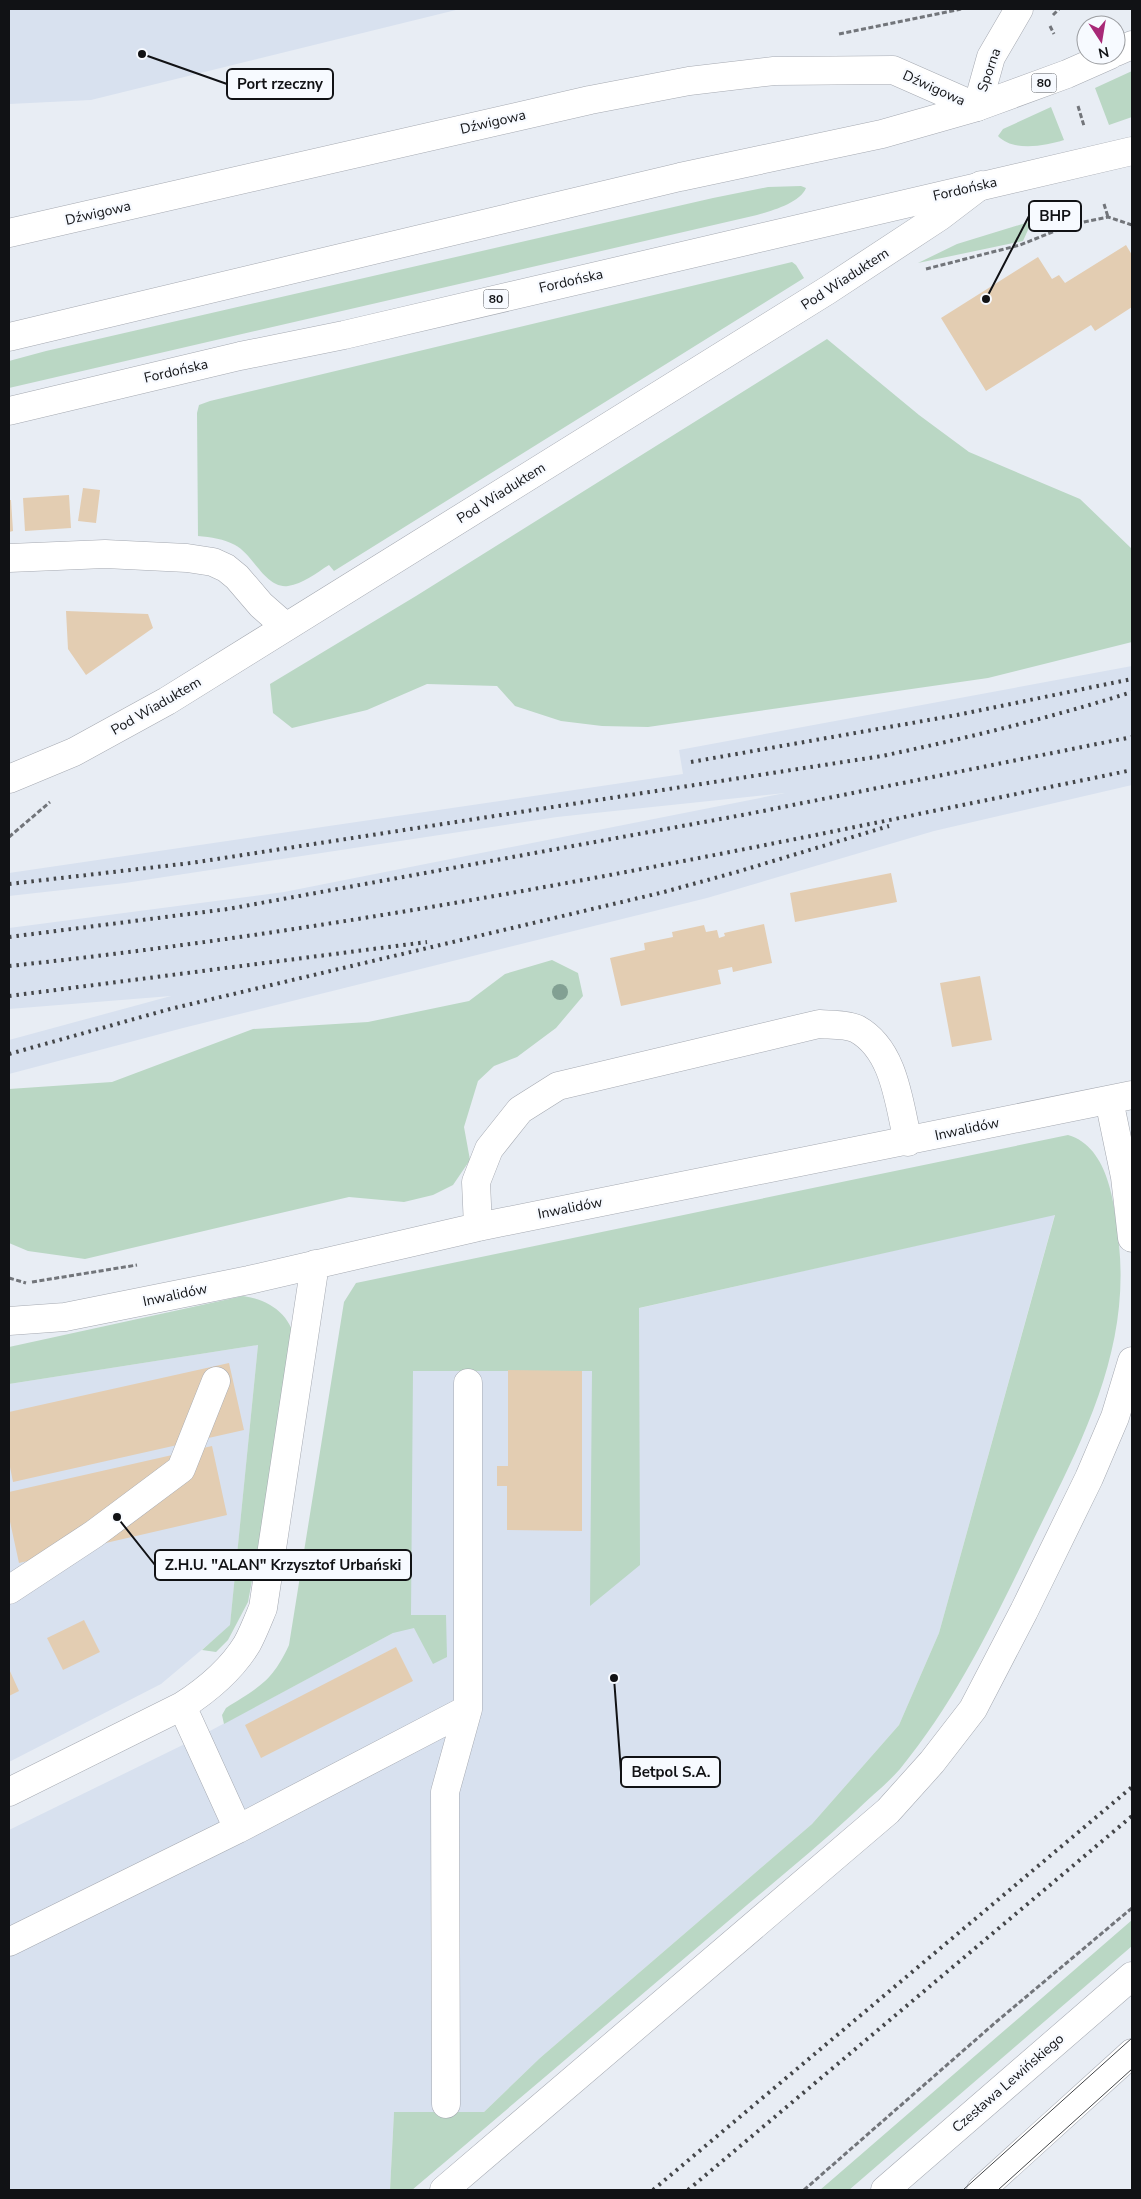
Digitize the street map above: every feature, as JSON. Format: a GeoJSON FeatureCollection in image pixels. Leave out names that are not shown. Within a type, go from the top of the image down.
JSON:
{"type":"FeatureCollection","features":[{"type":"Feature","properties":{"kind":"street","name":"Sporna"},"geometry":{"type":"LineString","coordinates":[[977,108],[991,57],[1019,9]]}},
{"type":"Feature","properties":{"kind":"street","name":"80"},"geometry":{"type":"LineString","coordinates":[[9,337],[670,180],[882,134],[977,108],[1087,65]]}},
{"type":"Feature","properties":{"kind":"street","name":"Dźwigowa"},"geometry":{"type":"LineString","coordinates":[[9,233],[590,100],[688,82],[774,71],[893,70],[977,108]]}},
{"type":"Feature","properties":{"kind":"street","name":"Fordońska"},"geometry":{"type":"LineString","coordinates":[[10,411],[240,356],[354,332],[1132,151]]}},
{"type":"Feature","properties":{"kind":"street","name":"Pod Wiaduktem"},"geometry":{"type":"LineString","coordinates":[[9,779],[74,752],[168,701],[828,290],[939,217],[981,185]]}},
{"type":"Feature","properties":{"kind":"street"},"geometry":{"type":"LineString","coordinates":[[9,558],[105,554],[187,558],[213,562],[226,568],[237,577],[261,605],[286,627]]}},
{"type":"Feature","properties":{"kind":"street"},"geometry":{"type":"LineString","coordinates":[[478,1227],[476,1182],[490,1149],[520,1110],[558,1086],[819,1024],[856,1028],[878,1048],[894,1081],[908,1142]]}},
{"type":"Feature","properties":{"kind":"street"},"geometry":{"type":"LineString","coordinates":[[1120,1098],[1125,1177],[1132,1238]]}},
{"type":"Feature","properties":{"kind":"street","name":"Inwalidów"},"geometry":{"type":"LineString","coordinates":[[9,1321],[64,1317],[315,1264],[478,1227],[1120,1098]]}},
{"type":"Feature","properties":{"kind":"street"},"geometry":{"type":"LineString","coordinates":[[9,1792],[182,1706],[200,1694],[226,1672],[247,1644],[263,1608],[315,1264]]}},
{"type":"Feature","properties":{"kind":"street"},"geometry":{"type":"LineString","coordinates":[[444,2190],[888,1811],[932,1762],[973,1709],[1024,1611],[1089,1478],[1115,1417],[1132,1361]]}},
{"type":"Feature","properties":{"kind":"street"},"geometry":{"type":"LineString","coordinates":[[9,1590],[94,1534],[181,1469],[216,1381]]}},
{"type":"Feature","properties":{"kind":"street"},"geometry":{"type":"LineString","coordinates":[[446,2104],[445,1792],[468,1709],[468,1383]]}},
{"type":"Feature","properties":{"kind":"street"},"geometry":{"type":"LineString","coordinates":[[182,1706],[238,1829]]}},
{"type":"Feature","properties":{"kind":"street"},"geometry":{"type":"LineString","coordinates":[[9,1942],[238,1829],[468,1709]]}},
{"type":"Feature","properties":{"kind":"street","name":"Czesława Lewińskiego"},"geometry":{"type":"LineString","coordinates":[[885,2190],[1132,1976]]}},
{"type":"Feature","properties":{"kind":"street"},"geometry":{"type":"LineString","coordinates":[[981,2190],[1132,2053]]}},
{"type":"Feature","properties":{"kind":"path"},"geometry":{"type":"LineString","coordinates":[[865,28],[961,9]]}},
{"type":"Feature","properties":{"kind":"path"},"geometry":{"type":"LineString","coordinates":[[1076,102],[1084,127]]}},
{"type":"Feature","properties":{"kind":"path"},"geometry":{"type":"LineString","coordinates":[[1104,204],[1108,217]]}},
{"type":"Feature","properties":{"kind":"path"},"geometry":{"type":"LineString","coordinates":[[1070,225],[1108,217],[1132,225]]}},
{"type":"Feature","properties":{"kind":"path"},"geometry":{"type":"LineString","coordinates":[[804,2190],[996,2022],[1132,1908]]}},
{"type":"Feature","properties":{"kind":"shaded area"},"geometry":{"type":"Polygon","coordinates":[[[9,9],[460,9],[91,100],[9,104],[9,9]]]}},
{"type":"Feature","properties":{"kind":"shaded area"},"geometry":{"type":"Polygon","coordinates":[[[1132,666],[1132,785],[934,831],[707,898],[183,1028],[9,1074],[9,1040],[171,996],[9,1009],[9,928],[284,892],[785,793],[557,817],[125,883],[9,896],[9,873],[683,774],[679,750],[1132,666]]]}},
{"type":"Feature","properties":{"kind":"shaded area"},"geometry":{"type":"Polygon","coordinates":[[[1055,1214],[939,1633],[899,1725],[812,1824],[540,2058],[484,2112],[394,2112],[390,2190],[9,2190],[9,1830],[195,1739],[393,1633],[397,1363],[1055,1214]]]}},
{"type":"Feature","properties":{"kind":"shaded area"},"geometry":{"type":"Polygon","coordinates":[[[258,1345],[230,1626],[161,1684],[9,1762],[9,1384],[258,1345]]]}},
{"type":"Feature","properties":{"kind":"green space"},"geometry":{"type":"Polygon","coordinates":[[[1132,71],[1132,117],[1109,125],[1095,88],[1132,71]]]}},
{"type":"Feature","properties":{"kind":"green space"},"geometry":{"type":"Polygon","coordinates":[[[1051,107],[1064,140],[1039,146],[1020,146],[1004,141],[998,136],[1003,129],[1051,107]]]}},
{"type":"Feature","properties":{"kind":"green space"},"geometry":{"type":"Polygon","coordinates":[[[801,186],[806,188],[792,202],[757,215],[9,388],[9,361],[46,351],[713,198],[768,187],[801,186]]]}},
{"type":"Feature","properties":{"kind":"green space"},"geometry":{"type":"Polygon","coordinates":[[[1032,221],[1023,241],[918,263],[957,244],[1032,221]]]}},
{"type":"Feature","properties":{"kind":"green space"},"geometry":{"type":"Polygon","coordinates":[[[792,262],[804,278],[334,571],[329,565],[299,583],[280,586],[266,577],[248,556],[235,545],[226,541],[198,536],[197,413],[199,405],[792,262]]]}},
{"type":"Feature","properties":{"kind":"green space"},"geometry":{"type":"Polygon","coordinates":[[[827,339],[919,415],[969,452],[1080,499],[1132,549],[1132,642],[988,678],[648,727],[602,726],[561,721],[515,706],[497,686],[427,684],[367,710],[292,728],[273,713],[270,684],[416,596],[827,339]]]}},
{"type":"Feature","properties":{"kind":"green space"},"geometry":{"type":"Polygon","coordinates":[[[552,960],[578,973],[583,996],[556,1028],[517,1057],[494,1066],[478,1081],[464,1127],[470,1160],[453,1185],[433,1195],[404,1202],[349,1197],[85,1259],[28,1251],[9,1243],[9,1089],[112,1082],[253,1029],[368,1022],[469,1001],[505,974],[552,960]]]}},
{"type":"Feature","properties":{"kind":"green space"},"geometry":{"type":"Polygon","coordinates":[[[1068,1135],[1082,1142],[1093,1152],[1102,1165],[1112,1197],[1119,1245],[1121,1281],[1112,1349],[1092,1415],[1064,1478],[982,1644],[944,1708],[900,1769],[826,1838],[412,2190],[390,2190],[394,2112],[484,2112],[540,2058],[812,1824],[899,1725],[939,1633],[1055,1215],[639,1308],[640,1565],[590,1606],[592,1371],[413,1371],[411,1615],[446,1615],[447,1657],[433,1664],[414,1628],[393,1633],[224,1724],[222,1715],[226,1708],[256,1689],[270,1676],[277,1668],[289,1645],[344,1302],[356,1283],[1068,1135]]]}},
{"type":"Feature","properties":{"kind":"green space"},"geometry":{"type":"Polygon","coordinates":[[[243,1296],[263,1301],[279,1311],[290,1326],[296,1346],[248,1602],[228,1640],[216,1652],[202,1650],[230,1625],[258,1345],[9,1384],[9,1347],[243,1296]]]}},
{"type":"Feature","properties":{"kind":"green space"},"geometry":{"type":"Polygon","coordinates":[[[1132,1920],[1132,1946],[849,2190],[820,2190],[1132,1920]]]}},
{"type":"Feature","properties":{"kind":"building"},"geometry":{"type":"Polygon","coordinates":[[[1126,245],[1132,255],[1132,307],[1095,331],[1091,325],[986,391],[941,318],[1038,257],[1052,279],[1059,275],[1065,283],[1126,245]]]}},
{"type":"Feature","properties":{"kind":"building"},"geometry":{"type":"Polygon","coordinates":[[[83,488],[100,490],[96,523],[78,521],[83,488]]]}},
{"type":"Feature","properties":{"kind":"building"},"geometry":{"type":"Polygon","coordinates":[[[69,495],[71,528],[25,531],[23,498],[69,495]]]}},
{"type":"Feature","properties":{"kind":"building"},"geometry":{"type":"Polygon","coordinates":[[[9,500],[11,500],[13,531],[9,532],[9,500]]]}},
{"type":"Feature","properties":{"kind":"building"},"geometry":{"type":"Polygon","coordinates":[[[66,611],[148,614],[153,628],[86,675],[68,649],[66,611]]]}},
{"type":"Feature","properties":{"kind":"building"},"geometry":{"type":"Polygon","coordinates":[[[891,873],[897,902],[795,922],[790,893],[891,873]]]}},
{"type":"Feature","properties":{"kind":"building"},"geometry":{"type":"Polygon","coordinates":[[[764,924],[772,963],[733,972],[732,967],[718,970],[721,984],[621,1006],[610,958],[645,950],[644,943],[673,937],[672,932],[704,925],[706,932],[717,930],[719,938],[725,936],[724,933],[764,924]]]}},
{"type":"Feature","properties":{"kind":"building"},"geometry":{"type":"Polygon","coordinates":[[[980,976],[992,1040],[952,1047],[940,983],[980,976]]]}},
{"type":"Feature","properties":{"kind":"building"},"geometry":{"type":"Polygon","coordinates":[[[229,1363],[244,1430],[13,1482],[9,1462],[9,1412],[229,1363]]]}},
{"type":"Feature","properties":{"kind":"building"},"geometry":{"type":"Polygon","coordinates":[[[508,1370],[582,1371],[582,1531],[507,1530],[507,1486],[497,1486],[497,1466],[508,1466],[508,1370]]]}},
{"type":"Feature","properties":{"kind":"building"},"geometry":{"type":"Polygon","coordinates":[[[212,1446],[227,1515],[19,1563],[9,1517],[9,1492],[212,1446]]]}},
{"type":"Feature","properties":{"kind":"building"},"geometry":{"type":"Polygon","coordinates":[[[84,1620],[100,1652],[63,1670],[47,1638],[84,1620]]]}},
{"type":"Feature","properties":{"kind":"building"},"geometry":{"type":"Polygon","coordinates":[[[396,1647],[413,1681],[261,1758],[245,1725],[396,1647]]]}},
{"type":"Feature","properties":{"kind":"building"},"geometry":{"type":"Polygon","coordinates":[[[9,1669],[19,1691],[9,1696],[9,1669]]]}},
{"type":"Feature","properties":{"kind":"tram line"},"geometry":{"type":"LineString","coordinates":[[963,2190],[1132,2038]]}},
{"type":"Feature","properties":{"kind":"tram line"},"geometry":{"type":"LineString","coordinates":[[998,2190],[1132,2069]]}},
{"type":"Feature","properties":{"kind":"railway"},"geometry":{"type":"LineString","coordinates":[[691,762],[957,715],[1132,679]]}},
{"type":"Feature","properties":{"kind":"railway"},"geometry":{"type":"LineString","coordinates":[[9,884],[191,863],[882,756],[1008,727],[1132,692]]}},
{"type":"Feature","properties":{"kind":"railway"},"geometry":{"type":"LineString","coordinates":[[9,937],[228,909],[748,814],[1132,737]]}},
{"type":"Feature","properties":{"kind":"railway"},"geometry":{"type":"LineString","coordinates":[[9,966],[151,949],[432,907],[713,855],[1132,770]]}},
{"type":"Feature","properties":{"kind":"railway"},"geometry":{"type":"LineString","coordinates":[[9,1054],[170,1009],[664,892],[889,826]]}},
{"type":"Feature","properties":{"kind":"railway"},"geometry":{"type":"LineString","coordinates":[[9,996],[427,942]]}},
{"type":"Feature","properties":{"kind":"railway"},"geometry":{"type":"LineString","coordinates":[[653,2190],[1132,1787]]}},
{"type":"Feature","properties":{"kind":"railway"},"geometry":{"type":"LineString","coordinates":[[688,2190],[1132,1816]]}},
{"type":"Feature","properties":{"kind":"place","name":"Port rzeczny"},"geometry":{"type":"Point","coordinates":[142,54]}},
{"type":"Feature","properties":{"kind":"place","name":"BHP"},"geometry":{"type":"Point","coordinates":[986,299]}},
{"type":"Feature","properties":{"kind":"place","name":"Z.H.U. \"ALAN\" Krzysztof Urbański"},"geometry":{"type":"Point","coordinates":[117,1517]}},
{"type":"Feature","properties":{"kind":"place","name":"Betpol S.A."},"geometry":{"type":"Point","coordinates":[614,1678]}}]}
